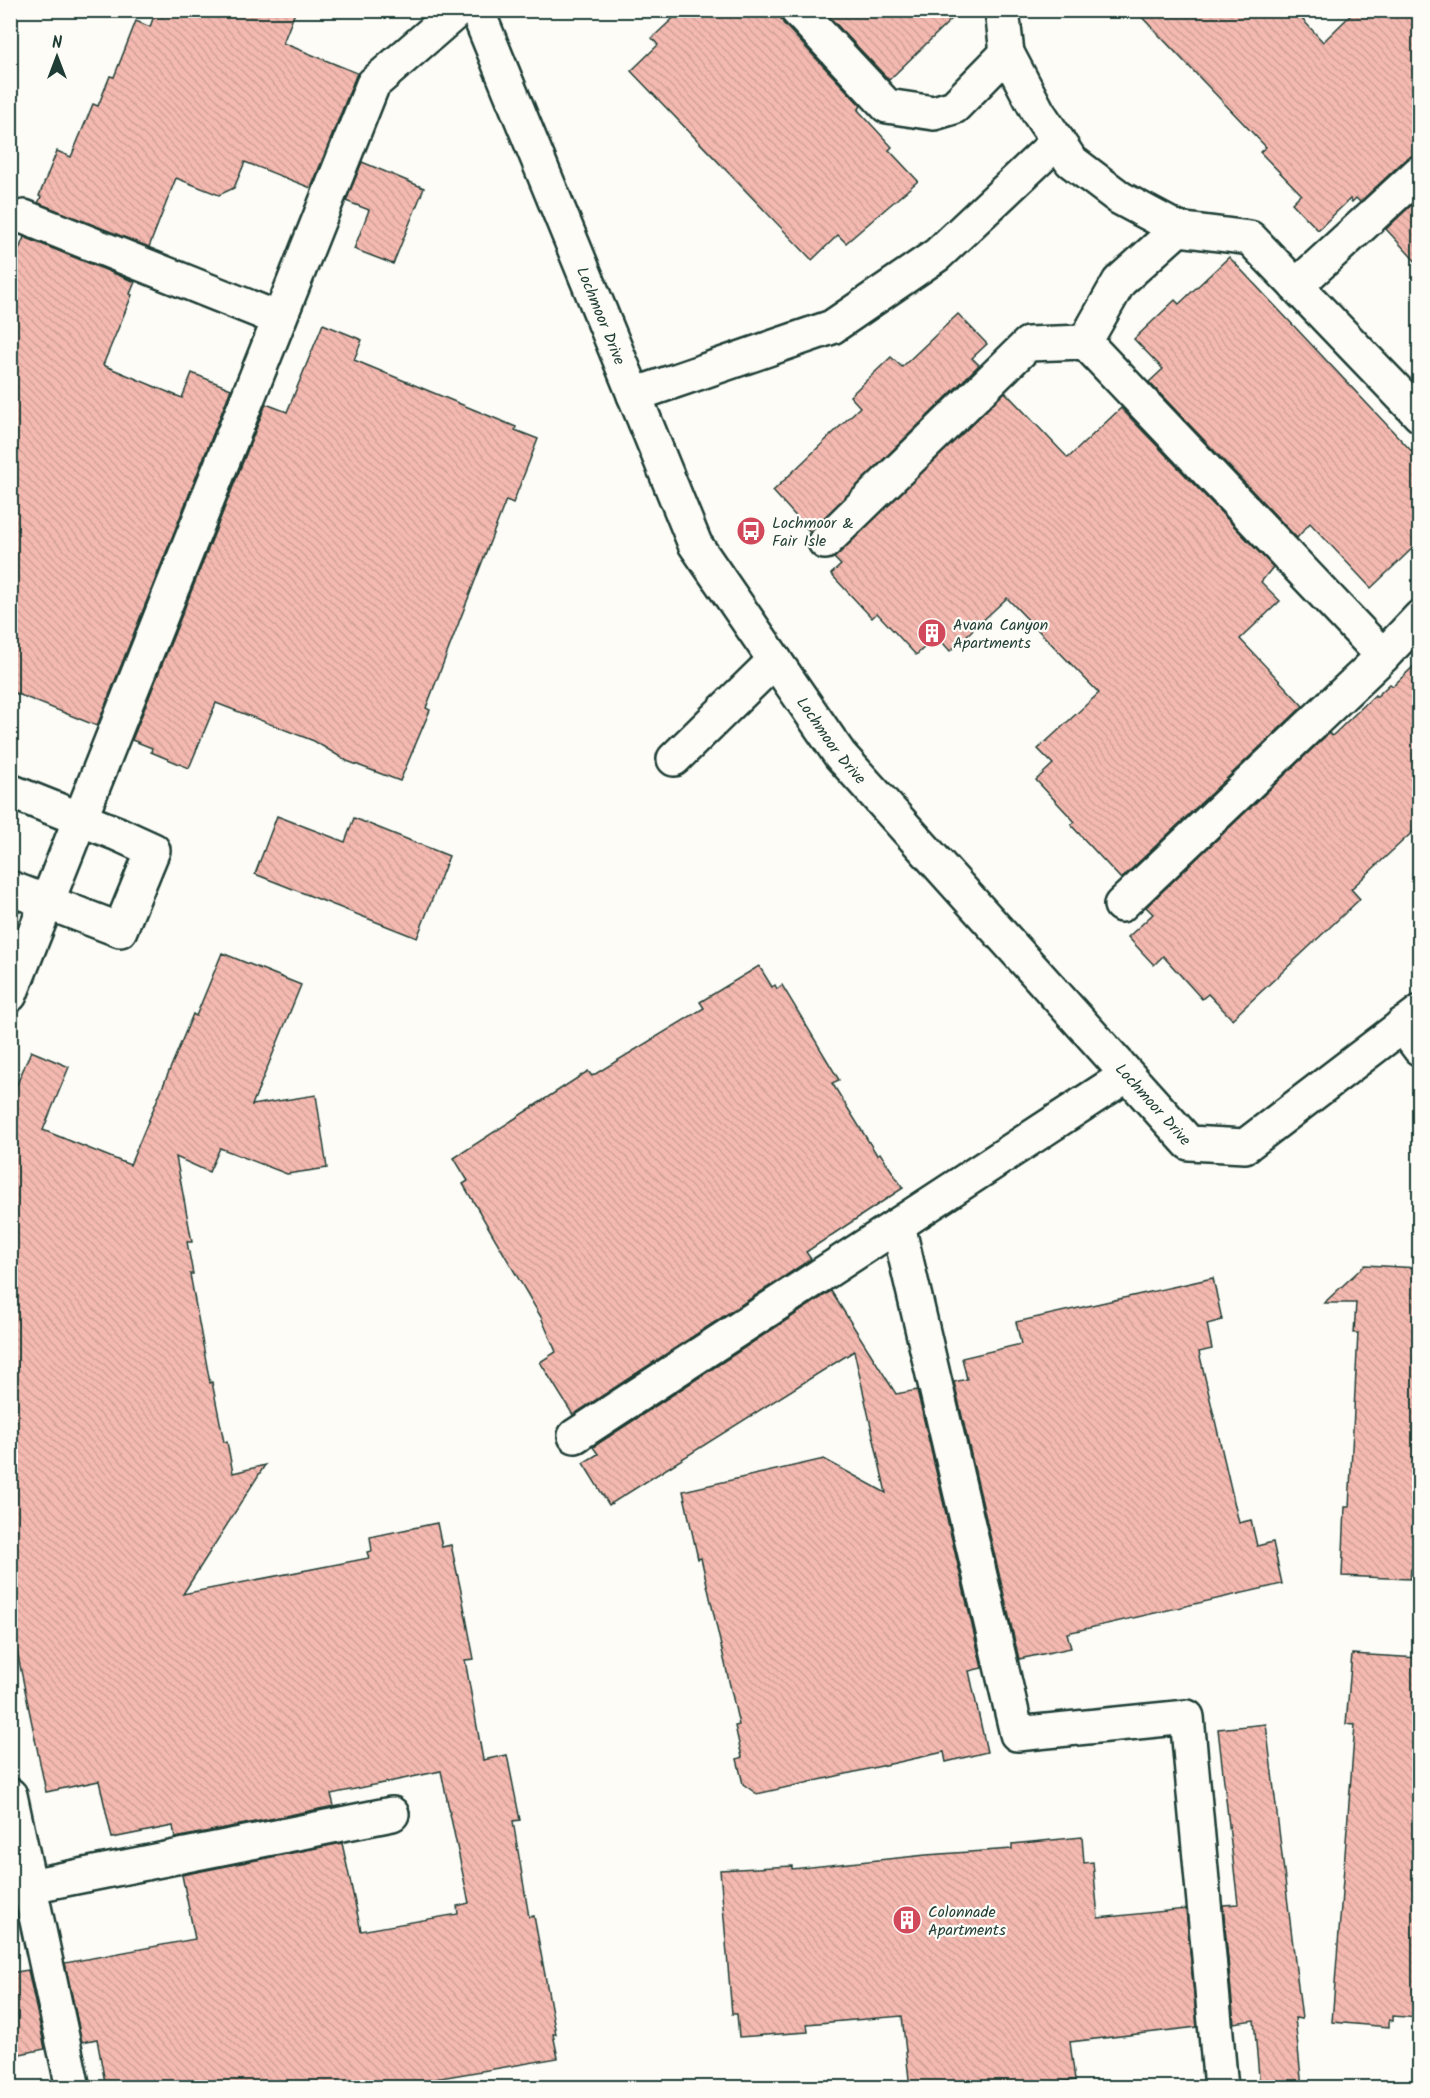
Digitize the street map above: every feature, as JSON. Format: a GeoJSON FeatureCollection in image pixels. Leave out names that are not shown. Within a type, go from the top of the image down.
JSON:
{"type":"FeatureCollection","features":[{"type":"Feature","properties":{"kind":"street"},"geometry":{"type":"LineString","coordinates":[[10,995],[373,84],[458,10]]}},
{"type":"Feature","properties":{"kind":"street","name":"Lochmoor Drive"},"geometry":{"type":"LineString","coordinates":[[477,10],[695,544],[840,755],[1189,1143],[1245,1146],[1414,1029]]}},
{"type":"Feature","properties":{"kind":"street"},"geometry":{"type":"LineString","coordinates":[[797,10],[887,106],[934,113],[954,107],[1007,53]]}},
{"type":"Feature","properties":{"kind":"street"},"geometry":{"type":"LineString","coordinates":[[1002,10],[1007,53],[1038,112],[1071,161],[1120,198],[1178,229],[1250,238],[1419,415]]}},
{"type":"Feature","properties":{"kind":"street"},"geometry":{"type":"LineString","coordinates":[[634,395],[832,327],[937,255],[1058,141]]}},
{"type":"Feature","properties":{"kind":"street"},"geometry":{"type":"LineString","coordinates":[[1296,286],[1419,172]]}},
{"type":"Feature","properties":{"kind":"street"},"geometry":{"type":"LineString","coordinates":[[24,217],[279,320]]}},
{"type":"Feature","properties":{"kind":"street"},"geometry":{"type":"LineString","coordinates":[[1085,342],[1119,282],[1178,229]]}},
{"type":"Feature","properties":{"kind":"street"},"geometry":{"type":"LineString","coordinates":[[825,542],[1028,344],[1085,342],[1383,656]]}},
{"type":"Feature","properties":{"kind":"street"},"geometry":{"type":"LineString","coordinates":[[1121,905],[1383,656],[1419,617]]}},
{"type":"Feature","properties":{"kind":"street"},"geometry":{"type":"LineString","coordinates":[[674,759],[775,660]]}},
{"type":"Feature","properties":{"kind":"street"},"geometry":{"type":"LineString","coordinates":[[10,790],[153,850],[120,930],[10,888]]}},
{"type":"Feature","properties":{"kind":"street"},"geometry":{"type":"LineString","coordinates":[[575,1436],[1127,1075]]}},
{"type":"Feature","properties":{"kind":"street"},"geometry":{"type":"LineString","coordinates":[[898,1225],[1017,1734],[1187,1717],[1221,2088]]}},
{"type":"Feature","properties":{"kind":"street"},"geometry":{"type":"LineString","coordinates":[[10,1795],[73,2088]]}},
{"type":"Feature","properties":{"kind":"street"},"geometry":{"type":"LineString","coordinates":[[30,1886],[392,1814]]}},
{"type":"Feature","properties":{"kind":"building"},"geometry":{"type":"Polygon","coordinates":[[[156,10],[296,10],[283,43],[357,73],[311,188],[245,162],[234,188],[219,195],[176,178],[149,247],[38,203],[57,151],[71,157],[93,104],[98,106],[110,76],[114,77],[136,21],[150,27],[156,10]]]}},
{"type":"Feature","properties":{"kind":"building"},"geometry":{"type":"Polygon","coordinates":[[[682,10],[779,10],[783,23],[861,106],[858,110],[892,147],[889,150],[918,181],[846,243],[838,235],[812,260],[631,71],[658,45],[652,38],[682,10]]]}},
{"type":"Feature","properties":{"kind":"building"},"geometry":{"type":"Polygon","coordinates":[[[823,10],[961,10],[889,80],[823,10]]]}},
{"type":"Feature","properties":{"kind":"building"},"geometry":{"type":"Polygon","coordinates":[[[1135,10],[1294,10],[1323,42],[1356,10],[1419,10],[1419,154],[1407,158],[1360,202],[1356,198],[1352,202],[1350,199],[1318,230],[1292,203],[1301,194],[1260,152],[1266,147],[1135,10]]]}},
{"type":"Feature","properties":{"kind":"building"},"geometry":{"type":"Polygon","coordinates":[[[362,162],[424,188],[393,264],[354,249],[369,210],[346,201],[362,162]]]}},
{"type":"Feature","properties":{"kind":"building"},"geometry":{"type":"Polygon","coordinates":[[[1419,198],[1419,265],[1386,229],[1419,198]]]}},
{"type":"Feature","properties":{"kind":"building"},"geometry":{"type":"Polygon","coordinates":[[[24,237],[135,282],[130,294],[132,295],[103,365],[182,398],[192,373],[231,389],[97,726],[10,691],[10,272],[24,237]]]}},
{"type":"Feature","properties":{"kind":"building"},"geometry":{"type":"Polygon","coordinates":[[[1229,257],[1419,459],[1419,542],[1371,588],[1310,523],[1297,538],[1149,382],[1163,369],[1134,339],[1175,300],[1179,304],[1229,257]]]}},
{"type":"Feature","properties":{"kind":"building"},"geometry":{"type":"Polygon","coordinates":[[[958,314],[987,344],[972,358],[979,365],[810,532],[773,491],[860,407],[850,396],[891,357],[902,367],[958,314]]]}},
{"type":"Feature","properties":{"kind":"building"},"geometry":{"type":"Polygon","coordinates":[[[323,324],[362,340],[354,360],[516,427],[515,430],[538,439],[513,503],[506,500],[426,708],[430,710],[400,781],[347,761],[314,741],[216,703],[189,768],[151,752],[152,748],[132,740],[266,404],[287,412],[323,324]]]}},
{"type":"Feature","properties":{"kind":"building","name":"Avana Canyon Apartments"},"geometry":{"type":"Polygon","coordinates":[[[1005,392],[1068,458],[1121,408],[1273,567],[1261,582],[1280,601],[1240,639],[1303,706],[1121,879],[1071,825],[1075,822],[1036,780],[1053,764],[1038,749],[1099,693],[1007,598],[950,651],[937,636],[916,655],[877,613],[872,618],[831,574],[841,565],[834,558],[1005,392]]]}},
{"type":"Feature","properties":{"kind":"building"},"geometry":{"type":"Polygon","coordinates":[[[1419,661],[1419,826],[1351,889],[1360,899],[1232,1019],[1208,994],[1202,999],[1163,956],[1154,965],[1128,937],[1153,914],[1146,907],[1329,733],[1332,736],[1375,695],[1376,697],[1390,684],[1393,686],[1419,661]]]}},
{"type":"Feature","properties":{"kind":"building"},"geometry":{"type":"Polygon","coordinates":[[[277,816],[345,842],[354,818],[449,856],[417,938],[255,874],[277,816]]]}},
{"type":"Feature","properties":{"kind":"building"},"geometry":{"type":"Polygon","coordinates":[[[222,953],[301,985],[252,1105],[316,1095],[327,1168],[287,1174],[220,1148],[209,1172],[176,1157],[192,1242],[187,1242],[193,1274],[190,1274],[210,1383],[212,1382],[224,1442],[227,1442],[233,1473],[265,1465],[183,1594],[369,1558],[367,1552],[372,1551],[370,1537],[437,1523],[442,1547],[451,1545],[461,1591],[474,1659],[465,1660],[483,1760],[507,1755],[520,1820],[513,1821],[529,1917],[534,1916],[556,2034],[553,2034],[558,2058],[382,2088],[106,2088],[97,2039],[82,2042],[65,1963],[195,1939],[182,1875],[342,1843],[361,1931],[458,1914],[457,1906],[469,1903],[441,1771],[331,1794],[334,1806],[175,1838],[173,1826],[112,1838],[99,1781],[46,1792],[10,1617],[10,1101],[31,1051],[69,1067],[43,1130],[130,1165],[193,1014],[196,1016],[222,953]]]}},
{"type":"Feature","properties":{"kind":"building"},"geometry":{"type":"Polygon","coordinates":[[[759,966],[772,987],[775,985],[777,989],[782,985],[839,1080],[832,1083],[877,1155],[880,1153],[903,1188],[806,1252],[811,1259],[573,1415],[540,1362],[556,1352],[541,1317],[463,1184],[468,1181],[454,1158],[588,1071],[592,1076],[704,1008],[700,1002],[759,966]]]}},
{"type":"Feature","properties":{"kind":"building"},"geometry":{"type":"Polygon","coordinates":[[[1365,1265],[1419,1268],[1419,1569],[1411,1569],[1410,1579],[1342,1576],[1345,1507],[1349,1507],[1358,1333],[1354,1333],[1356,1303],[1324,1303],[1365,1265]]]}},
{"type":"Feature","properties":{"kind":"building"},"geometry":{"type":"Polygon","coordinates":[[[1213,1278],[1222,1320],[1207,1324],[1212,1349],[1199,1352],[1239,1523],[1251,1520],[1257,1546],[1273,1542],[1282,1584],[1067,1633],[1071,1648],[1019,1659],[954,1382],[967,1379],[962,1358],[1021,1344],[1016,1322],[1213,1278]]]}},
{"type":"Feature","properties":{"kind":"building"},"geometry":{"type":"Polygon","coordinates":[[[831,1291],[896,1394],[917,1390],[982,1668],[969,1671],[987,1752],[946,1762],[944,1752],[757,1794],[743,1784],[737,1759],[742,1757],[735,1726],[739,1725],[701,1558],[698,1559],[683,1491],[824,1459],[886,1493],[854,1351],[609,1505],[583,1463],[598,1454],[593,1447],[831,1291]]]}},
{"type":"Feature","properties":{"kind":"building"},"geometry":{"type":"Polygon","coordinates":[[[1352,1654],[1419,1658],[1419,2018],[1393,2016],[1393,2021],[1389,2020],[1389,2027],[1332,2022],[1355,1725],[1346,1724],[1352,1654]]]}},
{"type":"Feature","properties":{"kind":"building"},"geometry":{"type":"Polygon","coordinates":[[[1266,1724],[1302,2019],[1295,2018],[1302,2088],[1260,2088],[1254,2020],[1234,2023],[1223,1905],[1238,1904],[1218,1729],[1266,1724]]]}},
{"type":"Feature","properties":{"kind":"building","name":"Colonnade Apartments"},"geometry":{"type":"Polygon","coordinates":[[[1082,1837],[1084,1863],[1093,1862],[1098,1918],[1186,1909],[1197,2027],[1070,2042],[1075,2080],[1007,2088],[910,2088],[902,2016],[807,2024],[808,2032],[739,2037],[737,2014],[732,2014],[720,1870],[792,1866],[792,1869],[926,1855],[1012,1849],[1012,1844],[1082,1837]]]}},
{"type":"Feature","properties":{"kind":"building"},"geometry":{"type":"Polygon","coordinates":[[[28,1970],[45,2049],[10,2056],[10,1973],[28,1970]]]}},
{"type":"Feature","properties":{"kind":"place","name":"Lochmoor & Fair Isle"},"geometry":{"type":"Point","coordinates":[751,531]}},
{"type":"Feature","properties":{"kind":"place","name":"Avana Canyon Apartments"},"geometry":{"type":"Point","coordinates":[932,633]}},
{"type":"Feature","properties":{"kind":"place","name":"Colonnade Apartments"},"geometry":{"type":"Point","coordinates":[907,1920]}}]}
